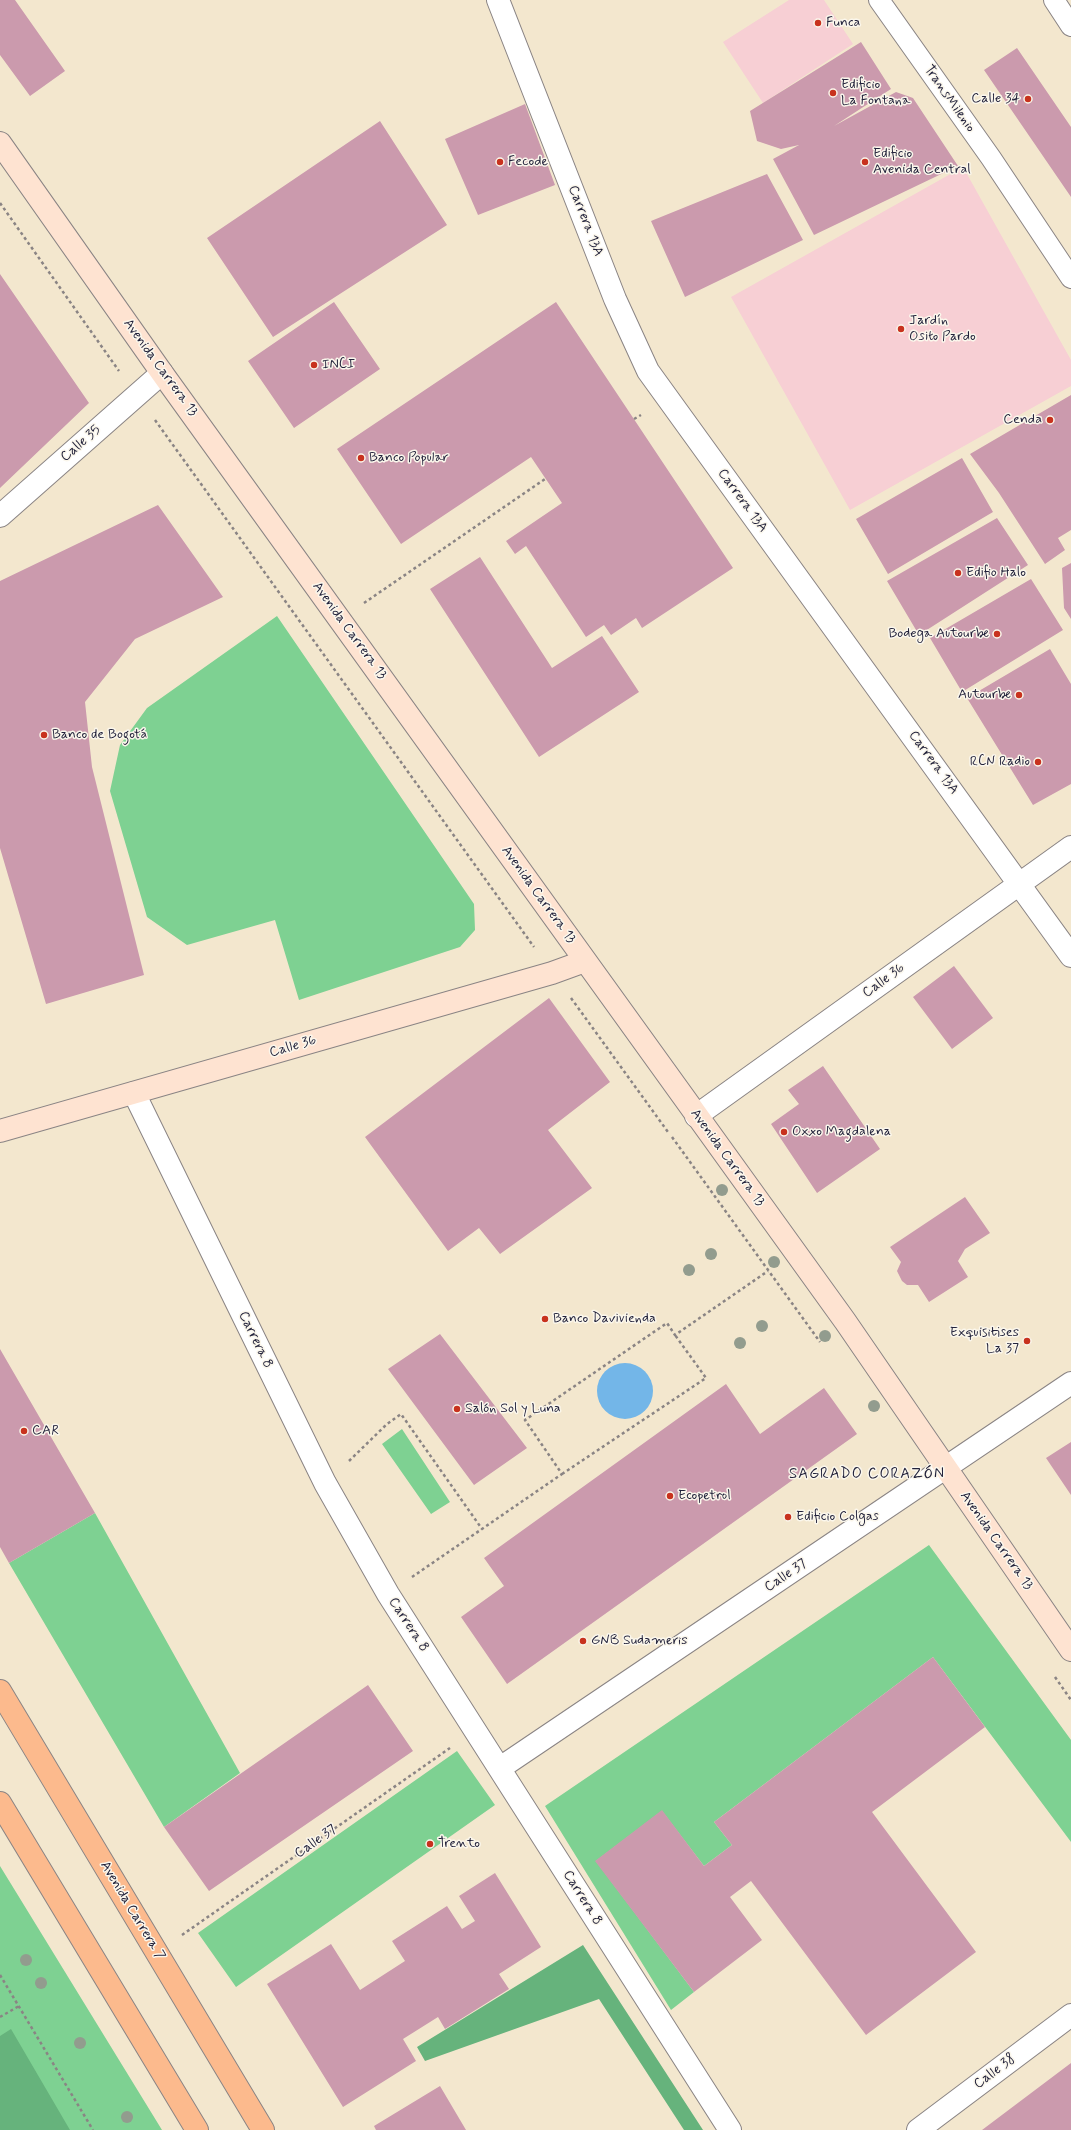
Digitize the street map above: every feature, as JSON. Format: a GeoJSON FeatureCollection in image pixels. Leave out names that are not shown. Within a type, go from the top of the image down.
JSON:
{"type":"FeatureCollection","features":[{"type":"Feature","properties":{"kind":"main road","name":"Avenida Carrera 13"},"geometry":{"type":"LineString","coordinates":[[0,143],[162,373],[795,1252],[1071,1650]]}},
{"type":"Feature","properties":{"kind":"main road","name":"Calle 36"},"geometry":{"type":"LineString","coordinates":[[0,1131],[552,973],[586,961]]}},
{"type":"Feature","properties":{"kind":"main road","name":"Avenida Carrera 7"},"geometry":{"type":"LineString","coordinates":[[0,1691],[263,2130]]}},
{"type":"Feature","properties":{"kind":"main road"},"geometry":{"type":"LineString","coordinates":[[0,1803],[197,2130]]}},
{"type":"Feature","properties":{"kind":"street","name":"Carrera 13A"},"geometry":{"type":"LineString","coordinates":[[498,0],[616,299],[648,371],[1020,883],[1071,956]]}},
{"type":"Feature","properties":{"kind":"street","name":"Calle 35"},"geometry":{"type":"LineString","coordinates":[[0,516],[162,373]]}},
{"type":"Feature","properties":{"kind":"street","name":"Calle 36"},"geometry":{"type":"LineString","coordinates":[[696,1116],[1071,847]]}},
{"type":"Feature","properties":{"kind":"street","name":"Carrera 8"},"geometry":{"type":"LineString","coordinates":[[134,1093],[325,1483],[388,1594],[730,2130]]}},
{"type":"Feature","properties":{"kind":"street","name":"Calle 37"},"geometry":{"type":"LineString","coordinates":[[500,1768],[1071,1384]]}},
{"type":"Feature","properties":{"kind":"street","name":"Calle 38"},"geometry":{"type":"LineString","coordinates":[[918,2130],[1071,2015]]}},
{"type":"Feature","properties":{"kind":"lane","name":"TransMilenio"},"geometry":{"type":"LineString","coordinates":[[879,0],[991,158],[1071,278]]}},
{"type":"Feature","properties":{"kind":"lane"},"geometry":{"type":"LineString","coordinates":[[1054,0],[1071,26]]}},
{"type":"Feature","properties":{"kind":"path"},"geometry":{"type":"LineString","coordinates":[[0,203],[123,377]]}},
{"type":"Feature","properties":{"kind":"path"},"geometry":{"type":"LineString","coordinates":[[155,420],[767,1272],[824,1348]]}},
{"type":"Feature","properties":{"kind":"path"},"geometry":{"type":"LineString","coordinates":[[340,619],[545,479]]}},
{"type":"Feature","properties":{"kind":"path"},"geometry":{"type":"LineString","coordinates":[[675,1335],[795,1252]]}},
{"type":"Feature","properties":{"kind":"path"},"geometry":{"type":"LineString","coordinates":[[388,1594],[562,1474],[706,1378],[667,1323],[525,1420],[562,1474]]}},
{"type":"Feature","properties":{"kind":"path"},"geometry":{"type":"LineString","coordinates":[[325,1483],[374,1439],[387,1424],[401,1414],[482,1529]]}},
{"type":"Feature","properties":{"kind":"path"},"geometry":{"type":"LineString","coordinates":[[1053,1674],[1071,1700]]}},
{"type":"Feature","properties":{"kind":"path","name":"Calle 37"},"geometry":{"type":"LineString","coordinates":[[157,1953],[475,1730]]}},
{"type":"Feature","properties":{"kind":"path"},"geometry":{"type":"LineString","coordinates":[[0,1975],[93,2130]]}},
{"type":"Feature","properties":{"kind":"path"},"geometry":{"type":"LineString","coordinates":[[0,2017],[19,2006]]}},
{"type":"Feature","properties":{"kind":"shaded area"},"geometry":{"type":"Polygon","coordinates":[[[789,0],[824,0],[853,44],[763,103],[723,42],[789,0]]]}},
{"type":"Feature","properties":{"kind":"shaded area","name":"Jardín Osito Pardo"},"geometry":{"type":"Polygon","coordinates":[[[963,167],[1071,360],[1071,386],[850,510],[731,297],[963,167]]]}},
{"type":"Feature","properties":{"kind":"green space"},"geometry":{"type":"Polygon","coordinates":[[[277,616],[474,904],[475,930],[460,947],[299,1000],[275,920],[187,945],[147,917],[110,791],[120,745],[147,708],[277,616]]]}},
{"type":"Feature","properties":{"kind":"green space"},"geometry":{"type":"Polygon","coordinates":[[[402,1429],[450,1502],[431,1514],[382,1444],[402,1429]]]}},
{"type":"Feature","properties":{"kind":"green space"},"geometry":{"type":"Polygon","coordinates":[[[95,1513],[240,1773],[164,1827],[9,1563],[95,1513]]]}},
{"type":"Feature","properties":{"kind":"green space"},"geometry":{"type":"Polygon","coordinates":[[[929,1545],[1071,1740],[1071,1842],[933,1657],[714,1822],[732,1845],[704,1866],[662,1811],[596,1861],[694,1992],[671,2010],[545,1806],[929,1545]]]}},
{"type":"Feature","properties":{"kind":"green space"},"geometry":{"type":"Polygon","coordinates":[[[457,1751],[495,1805],[236,1987],[198,1933],[457,1751]]]}},
{"type":"Feature","properties":{"kind":"green space"},"geometry":{"type":"Polygon","coordinates":[[[0,1866],[162,2130],[0,2130],[0,1866]]]}},
{"type":"Feature","properties":{"kind":"green space"},"geometry":{"type":"Polygon","coordinates":[[[583,1945],[703,2130],[684,2130],[599,1999],[425,2061],[417,2047],[583,1945]]]}},
{"type":"Feature","properties":{"kind":"green space"},"geometry":{"type":"Polygon","coordinates":[[[11,2029],[70,2130],[0,2130],[0,2036],[11,2029]]]}},
{"type":"Feature","properties":{"kind":"water"},"geometry":{"type":"Polygon","coordinates":[[[625,1363],[636,1365],[645,1371],[651,1380],[653,1391],[651,1402],[645,1411],[636,1417],[625,1419],[614,1417],[605,1411],[599,1402],[597,1391],[599,1380],[605,1371],[614,1365],[625,1363]]]}},
{"type":"Feature","properties":{"kind":"building"},"geometry":{"type":"Polygon","coordinates":[[[0,0],[15,0],[65,71],[30,96],[0,55],[0,0]]]}},
{"type":"Feature","properties":{"kind":"building","name":"Edificio Avenida Central"},"geometry":{"type":"Polygon","coordinates":[[[861,42],[891,89],[834,126],[896,92],[913,98],[958,166],[814,235],[773,159],[799,145],[781,149],[757,141],[750,111],[861,42]]]}},
{"type":"Feature","properties":{"kind":"building","name":"Calle 34"},"geometry":{"type":"Polygon","coordinates":[[[1017,48],[1071,127],[1071,197],[984,70],[1017,48]]]}},
{"type":"Feature","properties":{"kind":"building","name":"Fecode"},"geometry":{"type":"Polygon","coordinates":[[[525,104],[555,185],[478,215],[445,139],[525,104]]]}},
{"type":"Feature","properties":{"kind":"building"},"geometry":{"type":"Polygon","coordinates":[[[380,121],[447,225],[273,337],[207,238],[380,121]]]}},
{"type":"Feature","properties":{"kind":"building"},"geometry":{"type":"Polygon","coordinates":[[[767,174],[803,240],[685,297],[651,221],[767,174]]]}},
{"type":"Feature","properties":{"kind":"building"},"geometry":{"type":"Polygon","coordinates":[[[0,274],[89,403],[0,488],[0,274]]]}},
{"type":"Feature","properties":{"kind":"building","name":"INCI"},"geometry":{"type":"Polygon","coordinates":[[[334,302],[380,369],[294,428],[248,361],[334,302]]]}},
{"type":"Feature","properties":{"kind":"building"},"geometry":{"type":"Polygon","coordinates":[[[556,302],[733,568],[642,628],[636,618],[611,635],[604,625],[586,637],[526,546],[515,554],[506,541],[562,503],[531,457],[401,544],[337,449],[556,302]]]}},
{"type":"Feature","properties":{"kind":"building"},"geometry":{"type":"Polygon","coordinates":[[[1071,395],[1071,530],[1058,538],[1065,550],[1045,564],[999,493],[970,454],[1071,395]]]}},
{"type":"Feature","properties":{"kind":"building"},"geometry":{"type":"Polygon","coordinates":[[[962,458],[993,512],[888,574],[856,519],[962,458]]]}},
{"type":"Feature","properties":{"kind":"building","name":"Banco de Bogotá"},"geometry":{"type":"Polygon","coordinates":[[[158,505],[223,597],[135,639],[85,702],[92,767],[144,975],[46,1004],[0,848],[0,581],[158,505]]]}},
{"type":"Feature","properties":{"kind":"building","name":"Edifio Halo"},"geometry":{"type":"Polygon","coordinates":[[[997,518],[1028,565],[919,635],[887,581],[997,518]]]}},
{"type":"Feature","properties":{"kind":"building"},"geometry":{"type":"Polygon","coordinates":[[[480,557],[552,668],[602,636],[639,692],[539,757],[430,589],[480,557]]]}},
{"type":"Feature","properties":{"kind":"building"},"geometry":{"type":"Polygon","coordinates":[[[1071,563],[1071,619],[1064,608],[1062,568],[1071,563]]]}},
{"type":"Feature","properties":{"kind":"building","name":"Bodega Autourbe"},"geometry":{"type":"Polygon","coordinates":[[[1031,579],[1063,630],[962,692],[930,638],[1031,579]]]}},
{"type":"Feature","properties":{"kind":"building"},"geometry":{"type":"Polygon","coordinates":[[[1050,649],[1071,684],[1071,784],[1033,805],[967,698],[1050,649]]]}},
{"type":"Feature","properties":{"kind":"building"},"geometry":{"type":"Polygon","coordinates":[[[954,966],[993,1018],[952,1049],[913,997],[954,966]]]}},
{"type":"Feature","properties":{"kind":"building"},"geometry":{"type":"Polygon","coordinates":[[[549,998],[610,1082],[548,1130],[592,1188],[500,1254],[479,1228],[448,1251],[365,1137],[549,998]]]}},
{"type":"Feature","properties":{"kind":"building"},"geometry":{"type":"Polygon","coordinates":[[[823,1066],[880,1149],[817,1193],[771,1124],[799,1104],[788,1090],[823,1066]]]}},
{"type":"Feature","properties":{"kind":"building"},"geometry":{"type":"Polygon","coordinates":[[[965,1197],[990,1233],[965,1249],[958,1261],[968,1277],[929,1302],[918,1285],[907,1285],[902,1281],[897,1271],[901,1262],[890,1247],[965,1197]]]}},
{"type":"Feature","properties":{"kind":"building","name":"Salón Sol y Luna"},"geometry":{"type":"Polygon","coordinates":[[[440,1334],[527,1448],[474,1485],[388,1369],[440,1334]]]}},
{"type":"Feature","properties":{"kind":"building","name":"CAR"},"geometry":{"type":"Polygon","coordinates":[[[0,1349],[95,1513],[9,1563],[0,1547],[0,1349]]]}},
{"type":"Feature","properties":{"kind":"building","name":"Ecopetrol"},"geometry":{"type":"Polygon","coordinates":[[[726,1384],[760,1434],[824,1388],[857,1434],[507,1684],[461,1617],[504,1586],[484,1558],[726,1384]]]}},
{"type":"Feature","properties":{"kind":"building"},"geometry":{"type":"Polygon","coordinates":[[[1071,1442],[1071,1495],[1046,1458],[1071,1442]]]}},
{"type":"Feature","properties":{"kind":"building"},"geometry":{"type":"Polygon","coordinates":[[[933,1657],[985,1727],[872,1812],[976,1952],[866,2035],[751,1881],[730,1897],[762,1940],[694,1992],[595,1861],[662,1810],[704,1866],[732,1845],[714,1822],[933,1657]]]}},
{"type":"Feature","properties":{"kind":"building"},"geometry":{"type":"Polygon","coordinates":[[[368,1685],[413,1751],[209,1891],[164,1827],[368,1685]]]}},
{"type":"Feature","properties":{"kind":"building"},"geometry":{"type":"Polygon","coordinates":[[[495,1873],[541,1947],[499,1974],[509,1989],[445,2029],[438,2017],[403,2039],[416,2061],[343,2107],[267,1984],[331,1944],[360,1990],[405,1961],[392,1941],[447,1906],[462,1929],[475,1921],[459,1896],[495,1873]]]}},
{"type":"Feature","properties":{"kind":"building"},"geometry":{"type":"Polygon","coordinates":[[[1071,2063],[1071,2130],[982,2130],[1071,2063]]]}},
{"type":"Feature","properties":{"kind":"building"},"geometry":{"type":"Polygon","coordinates":[[[440,2086],[466,2130],[376,2130],[374,2126],[440,2086]]]}},
{"type":"Feature","properties":{"kind":"place","name":"Funca"},"geometry":{"type":"Point","coordinates":[818,23]}},
{"type":"Feature","properties":{"kind":"place","name":"Edificio La Fontana"},"geometry":{"type":"Point","coordinates":[833,93]}},
{"type":"Feature","properties":{"kind":"place","name":"Calle 34"},"geometry":{"type":"Point","coordinates":[1028,99]}},
{"type":"Feature","properties":{"kind":"place","name":"Fecode"},"geometry":{"type":"Point","coordinates":[500,162]}},
{"type":"Feature","properties":{"kind":"place","name":"Edificio Avenida Central"},"geometry":{"type":"Point","coordinates":[865,162]}},
{"type":"Feature","properties":{"kind":"place","name":"Jardín Osito Pardo"},"geometry":{"type":"Point","coordinates":[901,329]}},
{"type":"Feature","properties":{"kind":"place","name":"INCI"},"geometry":{"type":"Point","coordinates":[314,365]}},
{"type":"Feature","properties":{"kind":"place","name":"Cenda"},"geometry":{"type":"Point","coordinates":[1050,420]}},
{"type":"Feature","properties":{"kind":"place","name":"Banco Popular"},"geometry":{"type":"Point","coordinates":[361,458]}},
{"type":"Feature","properties":{"kind":"place","name":"Edifio Halo"},"geometry":{"type":"Point","coordinates":[958,573]}},
{"type":"Feature","properties":{"kind":"place","name":"Bodega Autourbe"},"geometry":{"type":"Point","coordinates":[997,634]}},
{"type":"Feature","properties":{"kind":"place","name":"Autourbe"},"geometry":{"type":"Point","coordinates":[1019,695]}},
{"type":"Feature","properties":{"kind":"place","name":"Banco de Bogotá"},"geometry":{"type":"Point","coordinates":[44,735]}},
{"type":"Feature","properties":{"kind":"place","name":"RCN Radio"},"geometry":{"type":"Point","coordinates":[1038,762]}},
{"type":"Feature","properties":{"kind":"place","name":"Oxxo Magdalena"},"geometry":{"type":"Point","coordinates":[784,1132]}},
{"type":"Feature","properties":{"kind":"place","name":"Banco Davivienda"},"geometry":{"type":"Point","coordinates":[545,1319]}},
{"type":"Feature","properties":{"kind":"place","name":"Exquisitises La 37"},"geometry":{"type":"Point","coordinates":[1027,1341]}},
{"type":"Feature","properties":{"kind":"place","name":"Salón Sol y Luna"},"geometry":{"type":"Point","coordinates":[457,1409]}},
{"type":"Feature","properties":{"kind":"place","name":"CAR"},"geometry":{"type":"Point","coordinates":[24,1431]}},
{"type":"Feature","properties":{"kind":"place","name":"Ecopetrol"},"geometry":{"type":"Point","coordinates":[670,1496]}},
{"type":"Feature","properties":{"kind":"place","name":"Edificio Colgas"},"geometry":{"type":"Point","coordinates":[788,1517]}},
{"type":"Feature","properties":{"kind":"place","name":"GNB Sudameris"},"geometry":{"type":"Point","coordinates":[583,1641]}},
{"type":"Feature","properties":{"kind":"place","name":"Trento"},"geometry":{"type":"Point","coordinates":[430,1844]}},
{"type":"Feature","properties":{"kind":"district","name":"SAGRADO CORAZÓN"},"geometry":{"type":"Point","coordinates":[867,1475]}}]}
